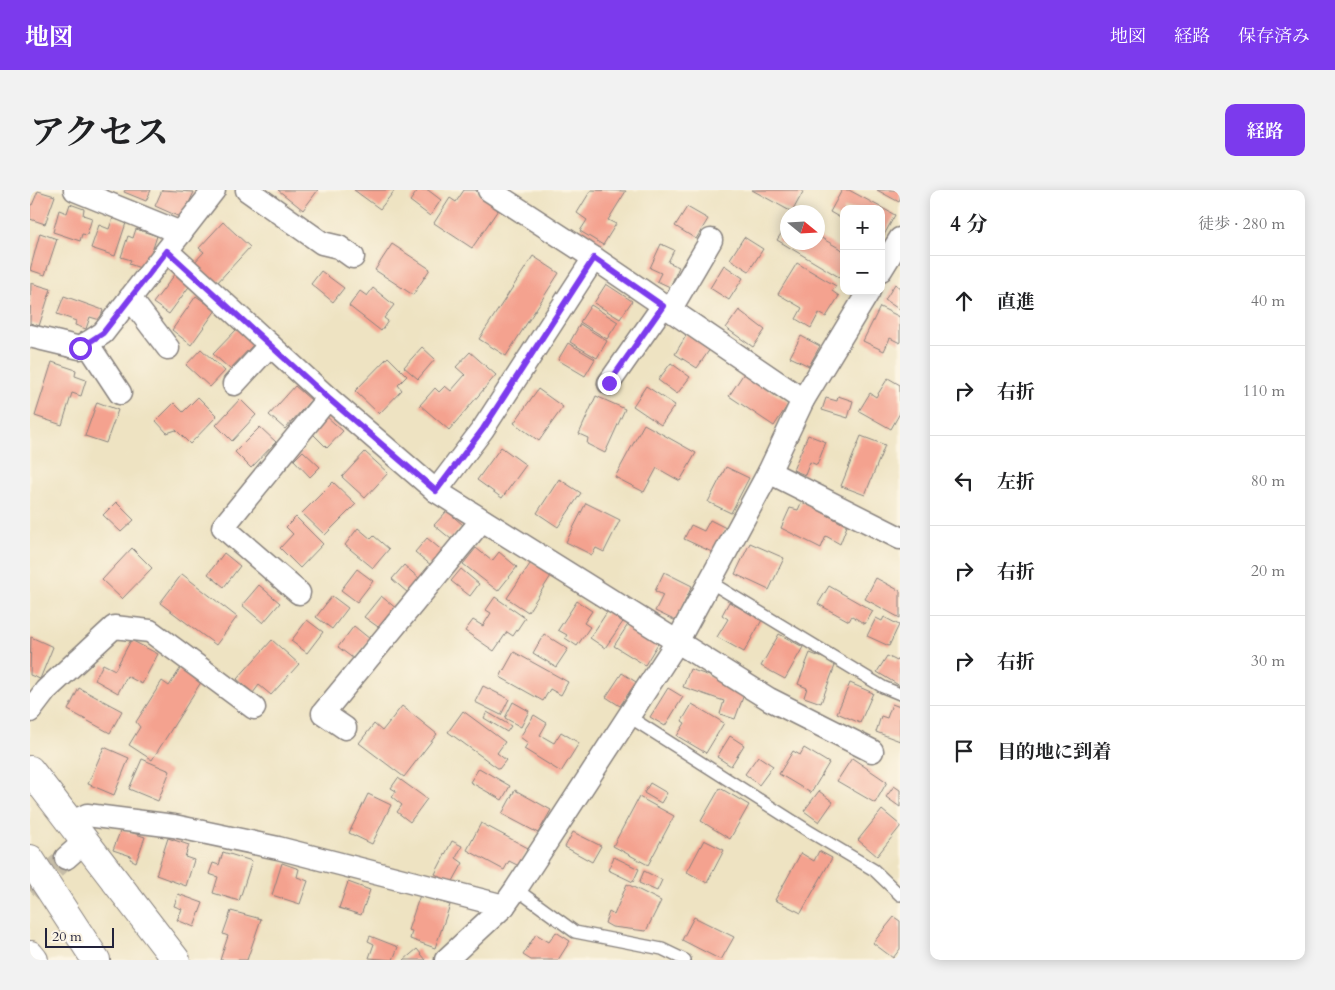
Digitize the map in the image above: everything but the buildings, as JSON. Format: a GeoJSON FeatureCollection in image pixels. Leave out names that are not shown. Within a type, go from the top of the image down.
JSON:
{"type":"FeatureCollection","features":[{"type":"Feature","properties":{"kind":"main road"},"geometry":{"type":"LineString","coordinates":[[30,770],[73,841],[176,960]]}},
{"type":"Feature","properties":{"kind":"main road"},"geometry":{"type":"LineString","coordinates":[[30,859],[89,951]]}},
{"type":"Feature","properties":{"kind":"main road"},"geometry":{"type":"LineString","coordinates":[[30,885],[89,951]]}},
{"type":"Feature","properties":{"kind":"main road"},"geometry":{"type":"LineString","coordinates":[[30,955],[34,960]]}},
{"type":"Feature","properties":{"kind":"street"},"geometry":{"type":"LineString","coordinates":[[75,190],[180,233]]}},
{"type":"Feature","properties":{"kind":"street"},"geometry":{"type":"LineString","coordinates":[[30,336],[80,348],[103,333],[214,190]]}},
{"type":"Feature","properties":{"kind":"street"},"geometry":{"type":"LineString","coordinates":[[247,190],[322,243],[339,247],[353,257]]}},
{"type":"Feature","properties":{"kind":"street"},"geometry":{"type":"LineString","coordinates":[[489,190],[594,258],[803,400]]}},
{"type":"Feature","properties":{"kind":"street"},"geometry":{"type":"LineString","coordinates":[[885,263],[900,239]]}},
{"type":"Feature","properties":{"kind":"street"},"geometry":{"type":"LineString","coordinates":[[609,383],[667,308],[711,240]]}},
{"type":"Feature","properties":{"kind":"street"},"geometry":{"type":"LineString","coordinates":[[167,251],[328,398],[436,491],[770,699],[872,751]]}},
{"type":"Feature","properties":{"kind":"street"},"geometry":{"type":"LineString","coordinates":[[436,491],[483,429],[594,258]]}},
{"type":"Feature","properties":{"kind":"street"},"geometry":{"type":"LineString","coordinates":[[446,960],[510,897],[677,642],[769,472],[803,400],[867,295]]}},
{"type":"Feature","properties":{"kind":"street"},"geometry":{"type":"LineString","coordinates":[[130,298],[168,348]]}},
{"type":"Feature","properties":{"kind":"street"},"geometry":{"type":"LineString","coordinates":[[87,343],[120,393]]}},
{"type":"Feature","properties":{"kind":"street"},"geometry":{"type":"LineString","coordinates":[[234,384],[270,345]]}},
{"type":"Feature","properties":{"kind":"street"},"geometry":{"type":"LineString","coordinates":[[299,592],[223,527],[328,398]]}},
{"type":"Feature","properties":{"kind":"street"},"geometry":{"type":"LineString","coordinates":[[769,472],[900,538]]}},
{"type":"Feature","properties":{"kind":"street"},"geometry":{"type":"LineString","coordinates":[[345,728],[322,713],[482,520]]}},
{"type":"Feature","properties":{"kind":"street"},"geometry":{"type":"LineString","coordinates":[[30,711],[46,690],[114,627],[150,631],[254,708]]}},
{"type":"Feature","properties":{"kind":"street"},"geometry":{"type":"LineString","coordinates":[[73,841],[87,815],[174,826],[510,897]]}},
{"type":"Feature","properties":{"kind":"lane"},"geometry":{"type":"LineString","coordinates":[[710,582],[883,687],[900,694]]}},
{"type":"Feature","properties":{"kind":"lane"},"geometry":{"type":"LineString","coordinates":[[628,716],[807,830],[874,870],[900,895]]}},
{"type":"Feature","properties":{"kind":"lane"},"geometry":{"type":"LineString","coordinates":[[510,897],[575,932],[662,949],[685,960]]}},
{"type":"Feature","properties":{"kind":"tunnel"},"geometry":{"type":"LineString","coordinates":[[30,891],[66,858]]}},
{"type":"Feature","properties":{"kind":"route"},"geometry":{"type":"LineString","coordinates":[[80,348],[103,333],[167,251],[328,398],[436,491],[483,429],[594,258],[663,306],[609,383]]}}]}
